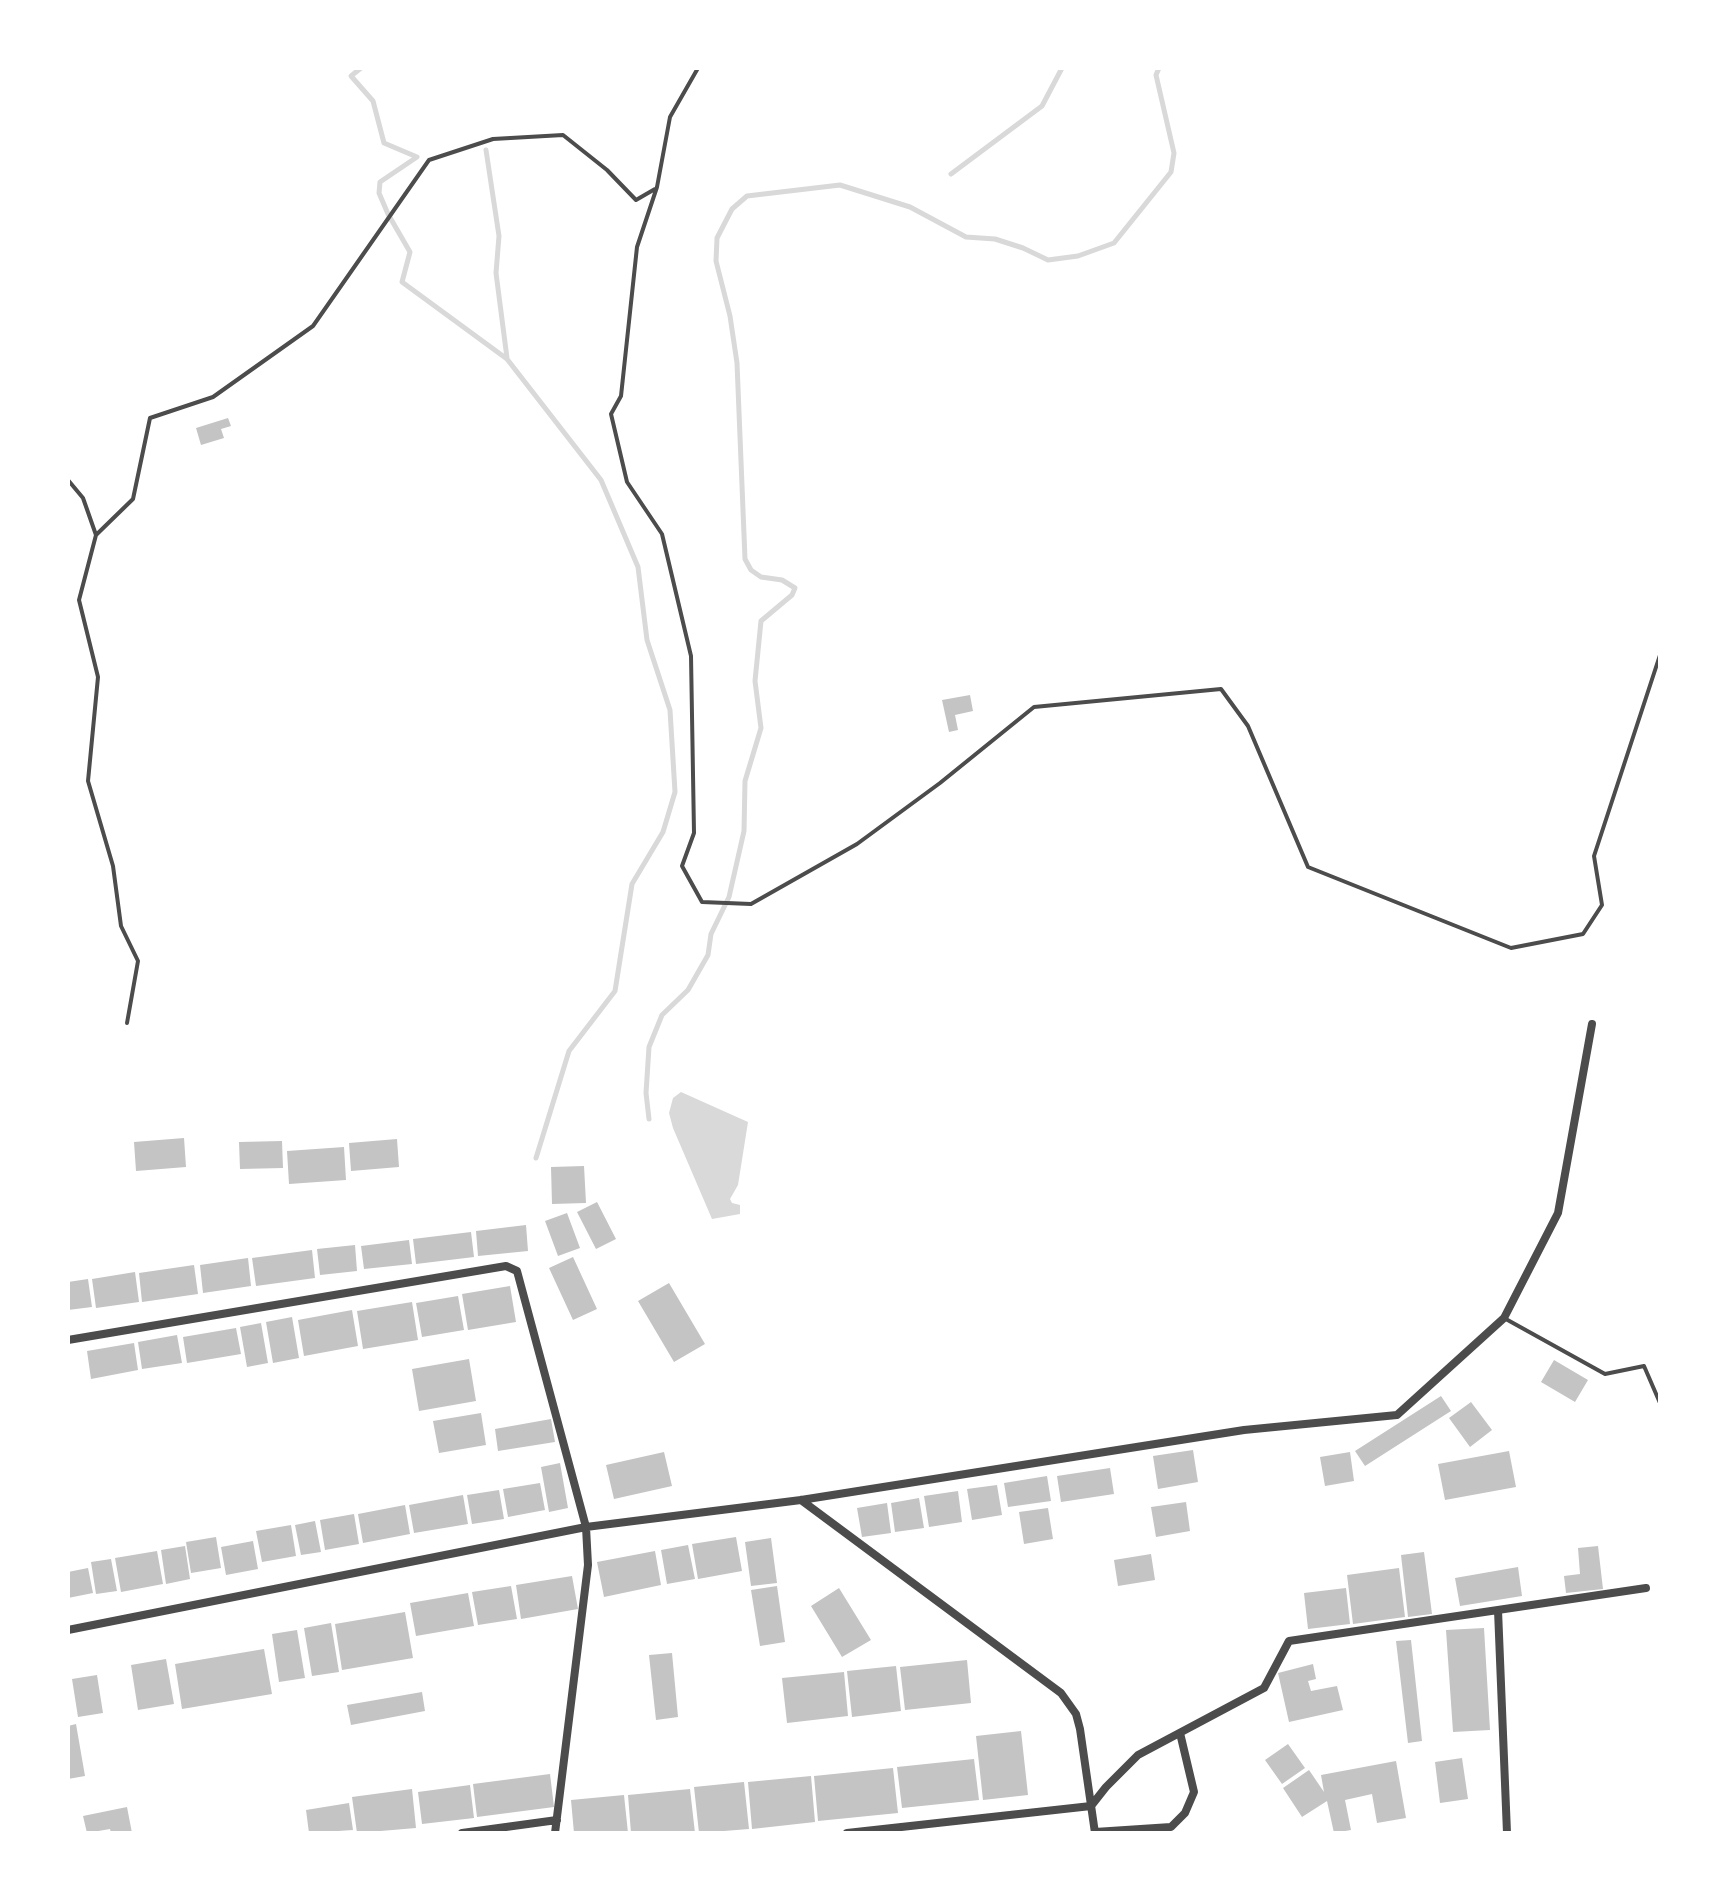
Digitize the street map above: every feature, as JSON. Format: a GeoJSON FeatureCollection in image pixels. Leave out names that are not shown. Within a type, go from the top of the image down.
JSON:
{"type":"FeatureCollection","features":[{"type":"Feature","properties":{"kind":"street"},"geometry":{"type":"LineString","coordinates":[[68,1630],[586,1527],[801,1500],[1244,1430],[1397,1415],[1504,1318],[1558,1213],[1592,1024]]}},
{"type":"Feature","properties":{"kind":"street"},"geometry":{"type":"LineString","coordinates":[[68,1340],[506,1266],[517,1271],[586,1527],[588,1565],[555,1833]]}},
{"type":"Feature","properties":{"kind":"street"},"geometry":{"type":"LineString","coordinates":[[801,1500],[1061,1693],[1076,1714],[1080,1729],[1095,1832],[1171,1827],[1185,1813],[1194,1792],[1180,1733]]}},
{"type":"Feature","properties":{"kind":"street"},"geometry":{"type":"LineString","coordinates":[[847,1833],[1091,1806],[1138,1755],[1264,1688],[1289,1641],[1646,1588]]}},
{"type":"Feature","properties":{"kind":"street"},"geometry":{"type":"LineString","coordinates":[[1498,1610],[1507,1833]]}},
{"type":"Feature","properties":{"kind":"street"},"geometry":{"type":"LineString","coordinates":[[462,1833],[557,1820]]}},
{"type":"Feature","properties":{"kind":"lane"},"geometry":{"type":"LineString","coordinates":[[698,68],[670,117],[657,187],[637,247],[621,396],[611,414],[627,482],[662,534],[691,656],[694,833],[682,866],[702,902],[751,904],[857,844],[940,783],[1034,707],[1221,689],[1248,726],[1308,867],[1511,948],[1583,934],[1602,905],[1594,856],[1660,655]]}},
{"type":"Feature","properties":{"kind":"lane"},"geometry":{"type":"LineString","coordinates":[[127,1023],[138,961],[121,926],[113,866],[88,781],[98,677],[79,600],[96,535],[133,499],[150,418],[213,397],[313,326],[429,160],[493,139],[563,135],[607,170],[636,200],[657,187]]}},
{"type":"Feature","properties":{"kind":"lane"},"geometry":{"type":"LineString","coordinates":[[68,480],[83,498],[96,535]]}},
{"type":"Feature","properties":{"kind":"lane"},"geometry":{"type":"LineString","coordinates":[[1504,1318],[1605,1374],[1644,1366],[1660,1403]]}},
{"type":"Feature","properties":{"kind":"shaded area"},"geometry":{"type":"Polygon","coordinates":[[[681,1092],[748,1122],[738,1185],[730,1199],[732,1203],[740,1205],[740,1214],[712,1219],[669,1113],[673,1098],[681,1092]]]}},
{"type":"Feature","properties":{"kind":"building"},"geometry":{"type":"Polygon","coordinates":[[[228,418],[231,426],[221,429],[224,438],[201,445],[196,428],[228,418]]]}},
{"type":"Feature","properties":{"kind":"building"},"geometry":{"type":"Polygon","coordinates":[[[970,695],[973,711],[955,715],[958,730],[949,732],[942,700],[970,695]]]}},
{"type":"Feature","properties":{"kind":"building"},"geometry":{"type":"Polygon","coordinates":[[[184,1138],[186,1167],[136,1171],[134,1142],[184,1138]]]}},
{"type":"Feature","properties":{"kind":"building"},"geometry":{"type":"Polygon","coordinates":[[[397,1139],[399,1167],[351,1171],[349,1143],[397,1139]]]}},
{"type":"Feature","properties":{"kind":"building"},"geometry":{"type":"Polygon","coordinates":[[[282,1141],[283,1168],[240,1169],[239,1142],[282,1141]]]}},
{"type":"Feature","properties":{"kind":"building"},"geometry":{"type":"Polygon","coordinates":[[[344,1147],[346,1180],[289,1184],[287,1151],[344,1147]]]}},
{"type":"Feature","properties":{"kind":"building"},"geometry":{"type":"Polygon","coordinates":[[[584,1166],[586,1203],[552,1204],[551,1167],[584,1166]]]}},
{"type":"Feature","properties":{"kind":"building"},"geometry":{"type":"Polygon","coordinates":[[[597,1202],[616,1239],[596,1249],[577,1212],[597,1202]]]}},
{"type":"Feature","properties":{"kind":"building"},"geometry":{"type":"Polygon","coordinates":[[[567,1213],[580,1248],[558,1256],[545,1221],[567,1213]]]}},
{"type":"Feature","properties":{"kind":"building"},"geometry":{"type":"Polygon","coordinates":[[[526,1225],[528,1251],[478,1256],[476,1231],[526,1225]]]}},
{"type":"Feature","properties":{"kind":"building"},"geometry":{"type":"Polygon","coordinates":[[[471,1232],[474,1257],[416,1264],[413,1239],[471,1232]]]}},
{"type":"Feature","properties":{"kind":"building"},"geometry":{"type":"Polygon","coordinates":[[[409,1240],[412,1264],[364,1269],[361,1246],[409,1240]]]}},
{"type":"Feature","properties":{"kind":"building"},"geometry":{"type":"Polygon","coordinates":[[[355,1245],[357,1271],[320,1275],[317,1249],[355,1245]]]}},
{"type":"Feature","properties":{"kind":"building"},"geometry":{"type":"Polygon","coordinates":[[[312,1250],[315,1278],[256,1286],[252,1258],[312,1250]]]}},
{"type":"Feature","properties":{"kind":"building"},"geometry":{"type":"Polygon","coordinates":[[[573,1257],[597,1309],[573,1320],[549,1268],[573,1257]]]}},
{"type":"Feature","properties":{"kind":"building"},"geometry":{"type":"Polygon","coordinates":[[[248,1258],[251,1286],[203,1293],[200,1265],[248,1258]]]}},
{"type":"Feature","properties":{"kind":"building"},"geometry":{"type":"Polygon","coordinates":[[[194,1265],[198,1294],[142,1302],[139,1273],[194,1265]]]}},
{"type":"Feature","properties":{"kind":"building"},"geometry":{"type":"Polygon","coordinates":[[[135,1272],[139,1302],[96,1308],[92,1279],[135,1272]]]}},
{"type":"Feature","properties":{"kind":"building"},"geometry":{"type":"Polygon","coordinates":[[[88,1279],[92,1307],[68,1310],[68,1282],[88,1279]]]}},
{"type":"Feature","properties":{"kind":"building"},"geometry":{"type":"Polygon","coordinates":[[[669,1283],[705,1344],[674,1362],[638,1301],[669,1283]]]}},
{"type":"Feature","properties":{"kind":"building"},"geometry":{"type":"Polygon","coordinates":[[[510,1286],[516,1322],[468,1330],[462,1294],[510,1286]]]}},
{"type":"Feature","properties":{"kind":"building"},"geometry":{"type":"Polygon","coordinates":[[[458,1296],[464,1330],[422,1337],[416,1303],[458,1296]]]}},
{"type":"Feature","properties":{"kind":"building"},"geometry":{"type":"Polygon","coordinates":[[[412,1302],[418,1340],[363,1349],[357,1311],[412,1302]]]}},
{"type":"Feature","properties":{"kind":"building"},"geometry":{"type":"Polygon","coordinates":[[[352,1310],[358,1346],[304,1356],[298,1320],[352,1310]]]}},
{"type":"Feature","properties":{"kind":"building"},"geometry":{"type":"Polygon","coordinates":[[[292,1317],[299,1358],[273,1363],[266,1322],[292,1317]]]}},
{"type":"Feature","properties":{"kind":"building"},"geometry":{"type":"Polygon","coordinates":[[[261,1323],[268,1363],[247,1367],[240,1327],[261,1323]]]}},
{"type":"Feature","properties":{"kind":"building"},"geometry":{"type":"Polygon","coordinates":[[[236,1328],[241,1354],[187,1363],[183,1337],[236,1328]]]}},
{"type":"Feature","properties":{"kind":"building"},"geometry":{"type":"Polygon","coordinates":[[[177,1335],[182,1363],[142,1369],[138,1342],[177,1335]]]}},
{"type":"Feature","properties":{"kind":"building"},"geometry":{"type":"Polygon","coordinates":[[[134,1343],[138,1370],[91,1379],[87,1351],[134,1343]]]}},
{"type":"Feature","properties":{"kind":"building"},"geometry":{"type":"Polygon","coordinates":[[[469,1359],[476,1401],[419,1411],[412,1369],[469,1359]]]}},
{"type":"Feature","properties":{"kind":"building"},"geometry":{"type":"Polygon","coordinates":[[[1554,1360],[1588,1380],[1575,1402],[1541,1382],[1554,1360]]]}},
{"type":"Feature","properties":{"kind":"building"},"geometry":{"type":"Polygon","coordinates":[[[1441,1396],[1451,1411],[1365,1466],[1355,1451],[1441,1396]]]}},
{"type":"Feature","properties":{"kind":"building"},"geometry":{"type":"Polygon","coordinates":[[[1471,1402],[1492,1430],[1470,1447],[1449,1418],[1471,1402]]]}},
{"type":"Feature","properties":{"kind":"building"},"geometry":{"type":"Polygon","coordinates":[[[481,1413],[486,1445],[439,1453],[433,1421],[481,1413]]]}},
{"type":"Feature","properties":{"kind":"building"},"geometry":{"type":"Polygon","coordinates":[[[551,1419],[555,1442],[498,1451],[495,1429],[551,1419]]]}},
{"type":"Feature","properties":{"kind":"building"},"geometry":{"type":"Polygon","coordinates":[[[1193,1450],[1198,1482],[1158,1489],[1153,1456],[1193,1450]]]}},
{"type":"Feature","properties":{"kind":"building"},"geometry":{"type":"Polygon","coordinates":[[[1509,1451],[1516,1487],[1445,1500],[1438,1464],[1509,1451]]]}},
{"type":"Feature","properties":{"kind":"building"},"geometry":{"type":"Polygon","coordinates":[[[664,1452],[672,1486],[614,1499],[606,1465],[664,1452]]]}},
{"type":"Feature","properties":{"kind":"building"},"geometry":{"type":"Polygon","coordinates":[[[1350,1452],[1354,1481],[1325,1486],[1320,1457],[1350,1452]]]}},
{"type":"Feature","properties":{"kind":"building"},"geometry":{"type":"Polygon","coordinates":[[[560,1463],[568,1508],[549,1512],[541,1467],[560,1463]]]}},
{"type":"Feature","properties":{"kind":"building"},"geometry":{"type":"Polygon","coordinates":[[[1110,1468],[1114,1494],[1061,1502],[1057,1476],[1110,1468]]]}},
{"type":"Feature","properties":{"kind":"building"},"geometry":{"type":"Polygon","coordinates":[[[1047,1476],[1051,1501],[1008,1507],[1004,1483],[1047,1476]]]}},
{"type":"Feature","properties":{"kind":"building"},"geometry":{"type":"Polygon","coordinates":[[[540,1483],[545,1510],[508,1517],[503,1489],[540,1483]]]}},
{"type":"Feature","properties":{"kind":"building"},"geometry":{"type":"Polygon","coordinates":[[[997,1485],[1002,1515],[972,1520],[967,1489],[997,1485]]]}},
{"type":"Feature","properties":{"kind":"building"},"geometry":{"type":"Polygon","coordinates":[[[499,1490],[504,1519],[472,1524],[467,1495],[499,1490]]]}},
{"type":"Feature","properties":{"kind":"building"},"geometry":{"type":"Polygon","coordinates":[[[958,1491],[962,1522],[929,1527],[924,1496],[958,1491]]]}},
{"type":"Feature","properties":{"kind":"building"},"geometry":{"type":"Polygon","coordinates":[[[463,1495],[468,1524],[414,1533],[409,1505],[463,1495]]]}},
{"type":"Feature","properties":{"kind":"building"},"geometry":{"type":"Polygon","coordinates":[[[919,1498],[924,1528],[895,1532],[891,1503],[919,1498]]]}},
{"type":"Feature","properties":{"kind":"building"},"geometry":{"type":"Polygon","coordinates":[[[1186,1502],[1190,1531],[1156,1537],[1151,1507],[1186,1502]]]}},
{"type":"Feature","properties":{"kind":"building"},"geometry":{"type":"Polygon","coordinates":[[[887,1503],[891,1533],[862,1537],[857,1508],[887,1503]]]}},
{"type":"Feature","properties":{"kind":"building"},"geometry":{"type":"Polygon","coordinates":[[[405,1505],[410,1534],[363,1543],[358,1514],[405,1505]]]}},
{"type":"Feature","properties":{"kind":"building"},"geometry":{"type":"Polygon","coordinates":[[[1048,1508],[1053,1539],[1024,1544],[1019,1512],[1048,1508]]]}},
{"type":"Feature","properties":{"kind":"building"},"geometry":{"type":"Polygon","coordinates":[[[354,1514],[359,1544],[325,1550],[320,1520],[354,1514]]]}},
{"type":"Feature","properties":{"kind":"building"},"geometry":{"type":"Polygon","coordinates":[[[315,1521],[321,1552],[301,1555],[295,1525],[315,1521]]]}},
{"type":"Feature","properties":{"kind":"building"},"geometry":{"type":"Polygon","coordinates":[[[291,1525],[296,1556],[262,1562],[256,1531],[291,1525]]]}},
{"type":"Feature","properties":{"kind":"building"},"geometry":{"type":"Polygon","coordinates":[[[216,1537],[221,1568],[191,1573],[186,1542],[216,1537]]]}},
{"type":"Feature","properties":{"kind":"building"},"geometry":{"type":"Polygon","coordinates":[[[736,1537],[742,1571],[698,1579],[692,1544],[736,1537]]]}},
{"type":"Feature","properties":{"kind":"building"},"geometry":{"type":"Polygon","coordinates":[[[771,1538],[777,1583],[751,1586],[745,1542],[771,1538]]]}},
{"type":"Feature","properties":{"kind":"building"},"geometry":{"type":"Polygon","coordinates":[[[253,1541],[258,1569],[226,1575],[221,1547],[253,1541]]]}},
{"type":"Feature","properties":{"kind":"building"},"geometry":{"type":"Polygon","coordinates":[[[688,1545],[695,1579],[667,1584],[661,1550],[688,1545]]]}},
{"type":"Feature","properties":{"kind":"building"},"geometry":{"type":"Polygon","coordinates":[[[185,1546],[190,1579],[166,1584],[161,1550],[185,1546]]]}},
{"type":"Feature","properties":{"kind":"building"},"geometry":{"type":"Polygon","coordinates":[[[1598,1546],[1603,1589],[1566,1593],[1564,1576],[1580,1574],[1578,1548],[1598,1546]]]}},
{"type":"Feature","properties":{"kind":"building"},"geometry":{"type":"Polygon","coordinates":[[[157,1551],[163,1584],[121,1592],[115,1558],[157,1551]]]}},
{"type":"Feature","properties":{"kind":"building"},"geometry":{"type":"Polygon","coordinates":[[[655,1551],[661,1585],[604,1597],[597,1562],[655,1551]]]}},
{"type":"Feature","properties":{"kind":"building"},"geometry":{"type":"Polygon","coordinates":[[[1424,1552],[1432,1614],[1408,1617],[1401,1555],[1424,1552]]]}},
{"type":"Feature","properties":{"kind":"building"},"geometry":{"type":"Polygon","coordinates":[[[1151,1554],[1155,1580],[1118,1586],[1114,1560],[1151,1554]]]}},
{"type":"Feature","properties":{"kind":"building"},"geometry":{"type":"Polygon","coordinates":[[[111,1559],[117,1591],[96,1594],[91,1562],[111,1559]]]}},
{"type":"Feature","properties":{"kind":"building"},"geometry":{"type":"Polygon","coordinates":[[[1518,1567],[1522,1596],[1460,1606],[1455,1578],[1518,1567]]]}},
{"type":"Feature","properties":{"kind":"building"},"geometry":{"type":"Polygon","coordinates":[[[88,1568],[93,1593],[68,1598],[68,1572],[88,1568]]]}},
{"type":"Feature","properties":{"kind":"building"},"geometry":{"type":"Polygon","coordinates":[[[1399,1568],[1405,1617],[1353,1624],[1347,1575],[1399,1568]]]}},
{"type":"Feature","properties":{"kind":"building"},"geometry":{"type":"Polygon","coordinates":[[[572,1576],[578,1609],[521,1619],[516,1585],[572,1576]]]}},
{"type":"Feature","properties":{"kind":"building"},"geometry":{"type":"Polygon","coordinates":[[[511,1586],[517,1619],[478,1625],[472,1592],[511,1586]]]}},
{"type":"Feature","properties":{"kind":"building"},"geometry":{"type":"Polygon","coordinates":[[[777,1586],[785,1642],[760,1646],[751,1590],[777,1586]]]}},
{"type":"Feature","properties":{"kind":"building"},"geometry":{"type":"Polygon","coordinates":[[[839,1588],[871,1640],[842,1657],[811,1606],[839,1588]]]}},
{"type":"Feature","properties":{"kind":"building"},"geometry":{"type":"Polygon","coordinates":[[[1346,1588],[1350,1624],[1308,1629],[1304,1593],[1346,1588]]]}},
{"type":"Feature","properties":{"kind":"building"},"geometry":{"type":"Polygon","coordinates":[[[468,1593],[474,1626],[416,1636],[410,1603],[468,1593]]]}},
{"type":"Feature","properties":{"kind":"building"},"geometry":{"type":"Polygon","coordinates":[[[405,1612],[413,1658],[342,1670],[335,1624],[405,1612]]]}},
{"type":"Feature","properties":{"kind":"building"},"geometry":{"type":"Polygon","coordinates":[[[331,1623],[339,1672],[312,1676],[304,1628],[331,1623]]]}},
{"type":"Feature","properties":{"kind":"building"},"geometry":{"type":"Polygon","coordinates":[[[1484,1628],[1490,1730],[1453,1732],[1446,1630],[1484,1628]]]}},
{"type":"Feature","properties":{"kind":"building"},"geometry":{"type":"Polygon","coordinates":[[[297,1630],[305,1678],[279,1682],[272,1634],[297,1630]]]}},
{"type":"Feature","properties":{"kind":"building"},"geometry":{"type":"Polygon","coordinates":[[[1411,1640],[1422,1741],[1408,1743],[1396,1641],[1411,1640]]]}},
{"type":"Feature","properties":{"kind":"building"},"geometry":{"type":"Polygon","coordinates":[[[264,1649],[272,1694],[182,1709],[175,1664],[264,1649]]]}},
{"type":"Feature","properties":{"kind":"building"},"geometry":{"type":"Polygon","coordinates":[[[672,1653],[678,1717],[656,1720],[649,1655],[672,1653]]]}},
{"type":"Feature","properties":{"kind":"building"},"geometry":{"type":"Polygon","coordinates":[[[166,1659],[174,1704],[138,1710],[131,1665],[166,1659]]]}},
{"type":"Feature","properties":{"kind":"building"},"geometry":{"type":"Polygon","coordinates":[[[967,1660],[971,1703],[905,1710],[900,1667],[967,1660]]]}},
{"type":"Feature","properties":{"kind":"building"},"geometry":{"type":"Polygon","coordinates":[[[1313,1664],[1316,1679],[1308,1681],[1311,1691],[1337,1686],[1343,1710],[1289,1722],[1278,1673],[1313,1664]]]}},
{"type":"Feature","properties":{"kind":"building"},"geometry":{"type":"Polygon","coordinates":[[[896,1666],[901,1711],[852,1717],[847,1671],[896,1666]]]}},
{"type":"Feature","properties":{"kind":"building"},"geometry":{"type":"Polygon","coordinates":[[[844,1672],[848,1716],[787,1723],[782,1678],[844,1672]]]}},
{"type":"Feature","properties":{"kind":"building"},"geometry":{"type":"Polygon","coordinates":[[[97,1675],[103,1713],[78,1717],[72,1679],[97,1675]]]}},
{"type":"Feature","properties":{"kind":"building"},"geometry":{"type":"Polygon","coordinates":[[[422,1692],[425,1711],[351,1725],[347,1705],[422,1692]]]}},
{"type":"Feature","properties":{"kind":"building"},"geometry":{"type":"Polygon","coordinates":[[[76,1724],[85,1776],[68,1779],[68,1726],[76,1724]]]}},
{"type":"Feature","properties":{"kind":"building"},"geometry":{"type":"Polygon","coordinates":[[[1021,1731],[1028,1795],[983,1800],[976,1736],[1021,1731]]]}},
{"type":"Feature","properties":{"kind":"building"},"geometry":{"type":"Polygon","coordinates":[[[1288,1744],[1305,1768],[1282,1784],[1265,1760],[1288,1744]]]}},
{"type":"Feature","properties":{"kind":"building"},"geometry":{"type":"Polygon","coordinates":[[[1462,1758],[1468,1799],[1440,1803],[1435,1762],[1462,1758]]]}},
{"type":"Feature","properties":{"kind":"building"},"geometry":{"type":"Polygon","coordinates":[[[974,1759],[979,1800],[902,1808],[897,1767],[974,1759]]]}},
{"type":"Feature","properties":{"kind":"building"},"geometry":{"type":"Polygon","coordinates":[[[1396,1761],[1406,1818],[1377,1823],[1372,1794],[1345,1800],[1351,1830],[1334,1833],[1327,1801],[1302,1817],[1283,1788],[1309,1770],[1324,1792],[1321,1775],[1396,1761]]]}},
{"type":"Feature","properties":{"kind":"building"},"geometry":{"type":"Polygon","coordinates":[[[893,1768],[898,1813],[818,1821],[814,1776],[893,1768]]]}},
{"type":"Feature","properties":{"kind":"building"},"geometry":{"type":"Polygon","coordinates":[[[550,1774],[554,1807],[477,1817],[473,1784],[550,1774]]]}},
{"type":"Feature","properties":{"kind":"building"},"geometry":{"type":"Polygon","coordinates":[[[811,1776],[815,1822],[752,1829],[748,1782],[811,1776]]]}},
{"type":"Feature","properties":{"kind":"building"},"geometry":{"type":"Polygon","coordinates":[[[744,1782],[749,1829],[699,1833],[694,1787],[744,1782]]]}},
{"type":"Feature","properties":{"kind":"building"},"geometry":{"type":"Polygon","coordinates":[[[470,1785],[474,1818],[422,1824],[418,1792],[470,1785]]]}},
{"type":"Feature","properties":{"kind":"building"},"geometry":{"type":"Polygon","coordinates":[[[412,1789],[416,1828],[357,1833],[352,1797],[412,1789]]]}},
{"type":"Feature","properties":{"kind":"building"},"geometry":{"type":"Polygon","coordinates":[[[690,1789],[695,1833],[631,1833],[628,1795],[690,1789]]]}},
{"type":"Feature","properties":{"kind":"building"},"geometry":{"type":"Polygon","coordinates":[[[624,1795],[628,1833],[574,1833],[571,1800],[624,1795]]]}},
{"type":"Feature","properties":{"kind":"building"},"geometry":{"type":"Polygon","coordinates":[[[349,1803],[353,1830],[309,1833],[306,1810],[349,1803]]]}},
{"type":"Feature","properties":{"kind":"building"},"geometry":{"type":"Polygon","coordinates":[[[127,1807],[132,1833],[111,1833],[110,1829],[87,1833],[83,1816],[127,1807]]]}},
{"type":"Feature","properties":{"kind":"waterway"},"geometry":{"type":"LineString","coordinates":[[361,68],[351,76],[373,101],[384,143],[417,157],[380,182],[379,193],[410,252],[402,282],[507,359],[601,480],[638,567],[647,640],[670,710],[675,792],[663,832],[632,884],[615,991],[569,1051],[536,1158]]}},
{"type":"Feature","properties":{"kind":"waterway"},"geometry":{"type":"LineString","coordinates":[[951,174],[1042,106],[1062,68]]}},
{"type":"Feature","properties":{"kind":"waterway"},"geometry":{"type":"LineString","coordinates":[[649,1119],[646,1093],[649,1047],[662,1015],[688,990],[708,955],[711,934],[729,897],[744,831],[745,781],[761,728],[755,681],[761,621],[792,595],[795,588],[782,580],[761,577],[751,570],[745,559],[737,363],[730,316],[716,261],[717,238],[732,209],[747,196],[840,185],[910,207],[966,237],[995,239],[1048,260],[1078,256],[1114,243],[1171,172],[1174,153],[1156,75],[1159,68]]}},
{"type":"Feature","properties":{"kind":"waterway"},"geometry":{"type":"LineString","coordinates":[[486,150],[499,236],[496,273],[507,358]]}}]}
